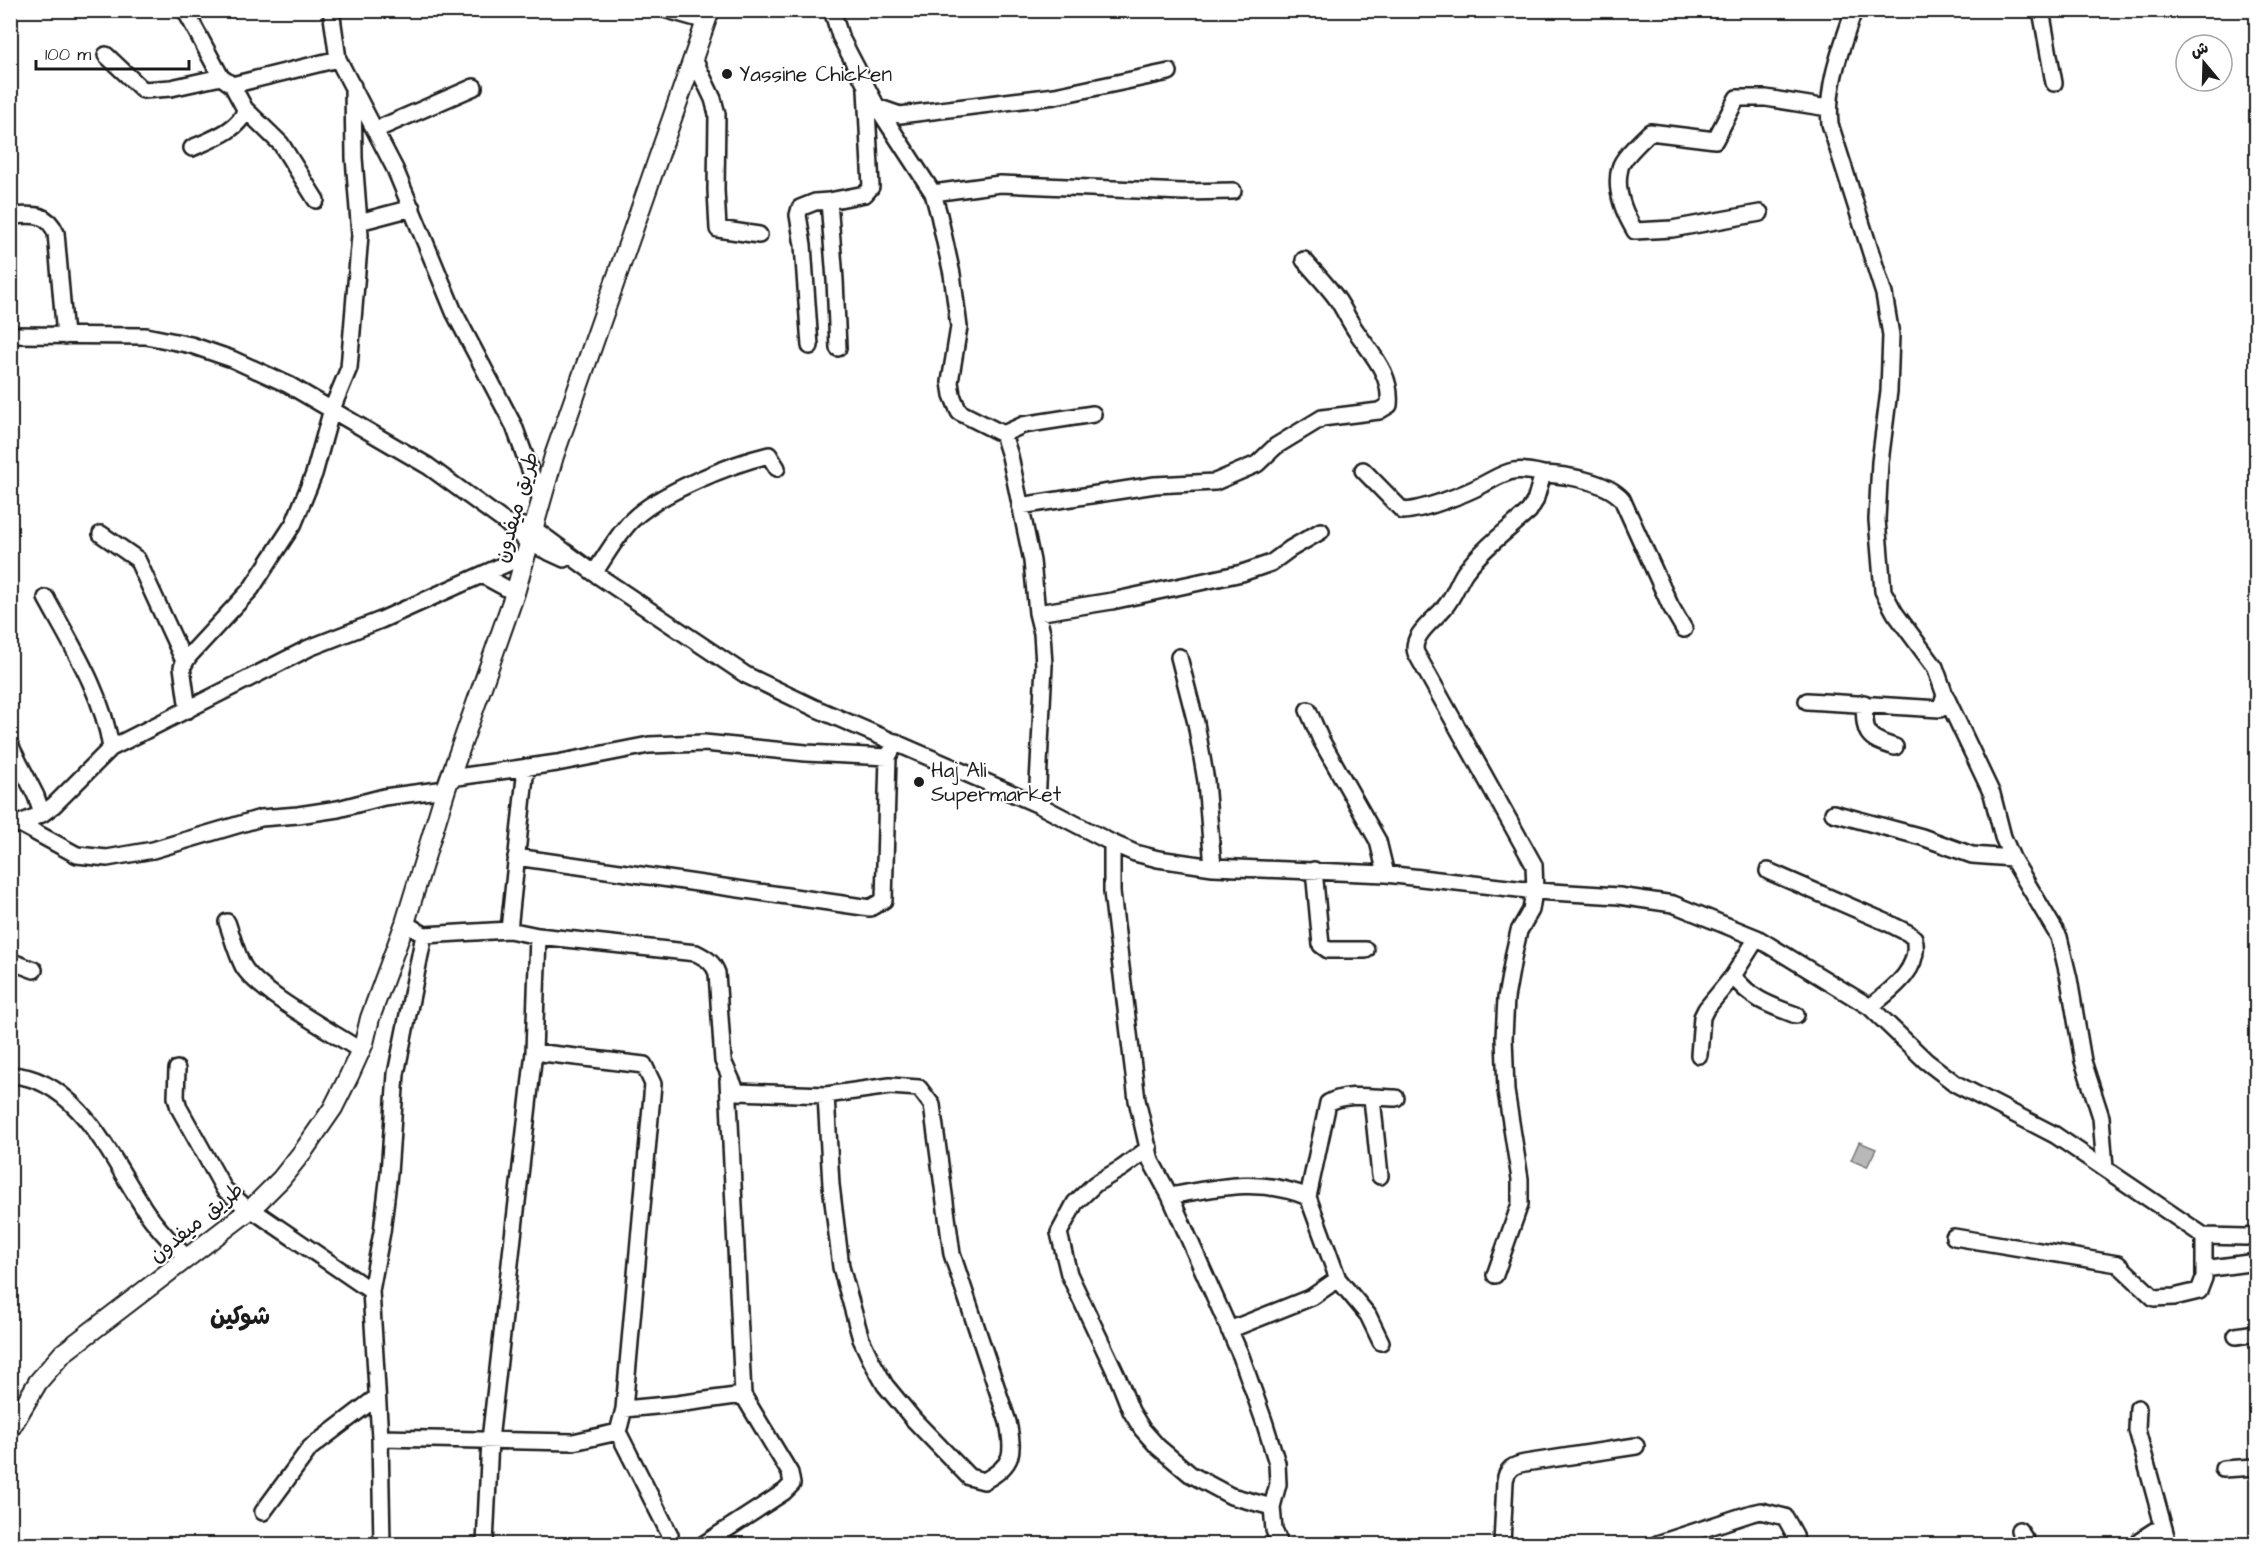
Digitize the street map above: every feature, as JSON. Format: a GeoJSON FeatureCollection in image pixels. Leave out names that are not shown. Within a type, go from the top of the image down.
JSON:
{"type":"FeatureCollection","features":[{"type":"Feature","properties":{"kind":"main road","name":"طريق ميفدون"},"geometry":{"type":"LineString","coordinates":[[10,1429],[38,1382],[63,1353],[281,1179],[333,1108],[364,1043],[370,1018],[405,923],[448,784],[515,593],[554,456],[708,16]]}},
{"type":"Feature","properties":{"kind":"main road","name":"طريق ميفدون"},"geometry":{"type":"LineString","coordinates":[[10,1409],[30,1376],[64,1339],[246,1206],[336,1088],[370,1018]]}},
{"type":"Feature","properties":{"kind":"street"},"geometry":{"type":"LineString","coordinates":[[185,10],[226,81],[245,108],[281,144],[316,200]]}},
{"type":"Feature","properties":{"kind":"street"},"geometry":{"type":"LineString","coordinates":[[331,10],[338,59],[395,169],[454,312],[505,406],[541,500]]}},
{"type":"Feature","properties":{"kind":"street"},"geometry":{"type":"LineString","coordinates":[[667,10],[708,16]]}},
{"type":"Feature","properties":{"kind":"street"},"geometry":{"type":"LineString","coordinates":[[832,10],[840,36],[877,107],[933,193],[952,274],[959,327],[950,391],[959,412],[1003,434],[1010,456],[1032,561],[1037,613],[1042,633],[1044,665],[1037,804]]}},
{"type":"Feature","properties":{"kind":"street"},"geometry":{"type":"LineString","coordinates":[[1854,10],[1831,86],[1828,108],[1830,124],[1884,294],[1891,335],[1889,391],[1880,462],[1877,520],[1883,591],[1895,613],[1935,667],[1945,696],[1992,794],[2003,837],[2012,858],[2048,916],[2062,947],[2083,1061],[2101,1117],[2105,1168]]}},
{"type":"Feature","properties":{"kind":"street"},"geometry":{"type":"LineString","coordinates":[[2041,10],[2054,83]]}},
{"type":"Feature","properties":{"kind":"street"},"geometry":{"type":"LineString","coordinates":[[106,55],[142,90],[226,81],[338,59]]}},
{"type":"Feature","properties":{"kind":"street"},"geometry":{"type":"LineString","coordinates":[[694,59],[713,99],[717,114],[718,229],[759,235]]}},
{"type":"Feature","properties":{"kind":"street"},"geometry":{"type":"LineString","coordinates":[[877,107],[900,116],[1055,96],[1169,72]]}},
{"type":"Feature","properties":{"kind":"street"},"geometry":{"type":"LineString","coordinates":[[188,710],[182,667],[189,656],[250,589],[294,523],[314,474],[332,409],[349,368],[360,245],[354,158],[353,86]]}},
{"type":"Feature","properties":{"kind":"street"},"geometry":{"type":"LineString","coordinates":[[810,346],[803,245],[798,215],[800,208],[815,202],[865,194],[871,187],[866,86]]}},
{"type":"Feature","properties":{"kind":"street"},"geometry":{"type":"LineString","coordinates":[[375,130],[474,87]]}},
{"type":"Feature","properties":{"kind":"street"},"geometry":{"type":"LineString","coordinates":[[1760,213],[1672,229],[1635,231],[1623,212],[1619,190],[1620,167],[1650,132],[1715,140],[1737,98],[1766,98],[1828,108]]}},
{"type":"Feature","properties":{"kind":"street"},"geometry":{"type":"LineString","coordinates":[[192,148],[221,134],[237,123],[244,114],[245,108]]}},
{"type":"Feature","properties":{"kind":"street"},"geometry":{"type":"LineString","coordinates":[[933,193],[1000,184],[1183,192],[1233,191]]}},
{"type":"Feature","properties":{"kind":"street"},"geometry":{"type":"LineString","coordinates":[[829,201],[836,280],[838,348]]}},
{"type":"Feature","properties":{"kind":"street"},"geometry":{"type":"LineString","coordinates":[[359,222],[412,208]]}},
{"type":"Feature","properties":{"kind":"street"},"geometry":{"type":"LineString","coordinates":[[10,216],[43,216],[51,221],[56,233],[65,336]]}},
{"type":"Feature","properties":{"kind":"street"},"geometry":{"type":"LineString","coordinates":[[1020,506],[1155,485],[1215,482],[1257,465],[1276,446],[1322,418],[1379,411],[1389,405],[1390,394],[1387,380],[1376,358],[1356,332],[1337,300],[1304,260]]}},
{"type":"Feature","properties":{"kind":"street"},"geometry":{"type":"LineString","coordinates":[[10,335],[146,336],[191,345],[232,358],[289,385],[428,466],[529,542],[594,573],[746,675],[814,708],[1037,804],[1112,843],[1158,859],[1213,867],[1386,874],[1535,891],[1619,896],[1672,904],[1757,938],[1870,1007],[1926,1061],[1956,1084],[2055,1135],[2204,1236],[2246,1237],[2256,1235]]}},
{"type":"Feature","properties":{"kind":"street"},"geometry":{"type":"LineString","coordinates":[[1003,434],[1023,425],[1093,414]]}},
{"type":"Feature","properties":{"kind":"street"},"geometry":{"type":"LineString","coordinates":[[522,449],[532,462],[538,463],[554,456]]}},
{"type":"Feature","properties":{"kind":"street"},"geometry":{"type":"LineString","coordinates":[[594,573],[631,521],[644,509],[725,467],[745,460],[769,455],[777,468]]}},
{"type":"Feature","properties":{"kind":"street"},"geometry":{"type":"LineString","coordinates":[[1363,470],[1403,511],[1417,510],[1463,493],[1481,486],[1501,473],[1525,470],[1582,480],[1613,490],[1622,498],[1670,605],[1684,629]]}},
{"type":"Feature","properties":{"kind":"street"},"geometry":{"type":"LineString","coordinates":[[1495,1275],[1520,1204],[1520,1179],[1506,1091],[1504,1028],[1506,998],[1519,931],[1531,910],[1535,891],[1534,865],[1414,649],[1423,631],[1453,596],[1470,566],[1529,511],[1535,501],[1543,474]]}},
{"type":"Feature","properties":{"kind":"street"},"geometry":{"type":"LineString","coordinates":[[1037,613],[1112,601],[1242,573],[1271,563],[1321,531]]}},
{"type":"Feature","properties":{"kind":"street"},"geometry":{"type":"LineString","coordinates":[[100,534],[137,559],[185,663]]}},
{"type":"Feature","properties":{"kind":"street"},"geometry":{"type":"LineString","coordinates":[[15,825],[42,814],[78,783],[111,748],[309,648],[381,620],[482,575],[529,542]]}},
{"type":"Feature","properties":{"kind":"street"},"geometry":{"type":"LineString","coordinates":[[482,575],[515,593]]}},
{"type":"Feature","properties":{"kind":"street"},"geometry":{"type":"LineString","coordinates":[[46,598],[101,704],[108,725],[111,748]]}},
{"type":"Feature","properties":{"kind":"street"},"geometry":{"type":"LineString","coordinates":[[1179,657],[1196,723],[1206,781],[1213,867]]}},
{"type":"Feature","properties":{"kind":"street"},"geometry":{"type":"LineString","coordinates":[[1807,701],[1940,709],[1945,696]]}},
{"type":"Feature","properties":{"kind":"street"},"geometry":{"type":"LineString","coordinates":[[1864,703],[1868,733],[1875,741],[1895,747]]}},
{"type":"Feature","properties":{"kind":"street"},"geometry":{"type":"LineString","coordinates":[[1308,710],[1320,740],[1378,842],[1386,874]]}},
{"type":"Feature","properties":{"kind":"street"},"geometry":{"type":"LineString","coordinates":[[516,857],[870,908],[884,900],[888,757],[896,742]]}},
{"type":"Feature","properties":{"kind":"street"},"geometry":{"type":"LineString","coordinates":[[15,825],[77,855],[107,858],[153,850],[261,818],[338,809],[525,767],[609,754],[649,745],[704,743],[806,753],[888,757]]}},
{"type":"Feature","properties":{"kind":"street"},"geometry":{"type":"LineString","coordinates":[[10,746],[36,796],[42,814]]}},
{"type":"Feature","properties":{"kind":"street"},"geometry":{"type":"LineString","coordinates":[[509,930],[525,767]]}},
{"type":"Feature","properties":{"kind":"street"},"geometry":{"type":"LineString","coordinates":[[1833,813],[1922,837],[1972,855],[2012,858]]}},
{"type":"Feature","properties":{"kind":"street"},"geometry":{"type":"LineString","coordinates":[[1112,843],[1112,892],[1130,1050],[1137,1100],[1151,1161],[1170,1196],[1241,1356],[1277,1463],[1278,1484],[1272,1507],[1274,1530],[1280,1545]]}},
{"type":"Feature","properties":{"kind":"street"},"geometry":{"type":"LineString","coordinates":[[1314,870],[1321,945],[1328,950],[1366,950]]}},
{"type":"Feature","properties":{"kind":"street"},"geometry":{"type":"LineString","coordinates":[[1768,871],[1888,923],[1914,938],[1915,956],[1911,966],[1900,983],[1870,1007]]}},
{"type":"Feature","properties":{"kind":"street"},"geometry":{"type":"LineString","coordinates":[[227,922],[243,965],[250,975],[283,1001],[355,1047]]}},
{"type":"Feature","properties":{"kind":"street"},"geometry":{"type":"LineString","coordinates":[[405,923],[424,935],[509,930],[538,936],[696,953],[706,958],[714,966],[717,974],[723,1061],[737,1092],[826,1095],[890,1086],[920,1088],[932,1105],[952,1254],[1008,1422],[1013,1446],[1009,1461],[998,1473],[984,1480],[969,1477],[914,1420],[885,1385],[861,1339],[841,1268],[831,1185],[826,1095]]}},
{"type":"Feature","properties":{"kind":"street"},"geometry":{"type":"LineString","coordinates":[[382,1545],[380,1438],[371,1291],[382,1232],[389,1173],[396,1074],[424,935]]}},
{"type":"Feature","properties":{"kind":"street"},"geometry":{"type":"LineString","coordinates":[[485,1545],[490,1440],[534,1052],[538,936]]}},
{"type":"Feature","properties":{"kind":"street"},"geometry":{"type":"LineString","coordinates":[[1699,1055],[1702,1017],[1733,976],[1757,938]]}},
{"type":"Feature","properties":{"kind":"street"},"geometry":{"type":"LineString","coordinates":[[10,961],[34,970]]}},
{"type":"Feature","properties":{"kind":"street"},"geometry":{"type":"LineString","coordinates":[[1733,976],[1745,991],[1772,1006],[1796,1015]]}},
{"type":"Feature","properties":{"kind":"street"},"geometry":{"type":"LineString","coordinates":[[534,1052],[644,1065],[653,1084],[624,1409],[618,1432],[672,1542]]}},
{"type":"Feature","properties":{"kind":"street"},"geometry":{"type":"LineString","coordinates":[[177,1069],[176,1097],[179,1108],[224,1189],[371,1291]]}},
{"type":"Feature","properties":{"kind":"street"},"geometry":{"type":"LineString","coordinates":[[704,1545],[784,1492],[792,1484],[790,1473],[743,1395],[728,1074]]}},
{"type":"Feature","properties":{"kind":"street"},"geometry":{"type":"LineString","coordinates":[[10,1075],[48,1085],[70,1102],[106,1147],[156,1225],[182,1252]]}},
{"type":"Feature","properties":{"kind":"street"},"geometry":{"type":"LineString","coordinates":[[1381,1342],[1368,1315],[1338,1279],[1308,1197],[1328,1103],[1360,1096],[1396,1098]]}},
{"type":"Feature","properties":{"kind":"street"},"geometry":{"type":"LineString","coordinates":[[1372,1098],[1380,1176]]}},
{"type":"Feature","properties":{"kind":"street"},"geometry":{"type":"LineString","coordinates":[[1149,1148],[1095,1184],[1076,1203],[1059,1233],[1069,1275],[1118,1378],[1131,1411],[1142,1430],[1190,1474],[1231,1496],[1272,1507]]}},
{"type":"Feature","properties":{"kind":"street"},"geometry":{"type":"LineString","coordinates":[[1170,1196],[1229,1185],[1267,1185],[1288,1188],[1308,1197]]}},
{"type":"Feature","properties":{"kind":"street"},"geometry":{"type":"LineString","coordinates":[[1954,1237],[2118,1264],[2154,1298],[2174,1298],[2199,1291],[2204,1278],[2204,1236]]}},
{"type":"Feature","properties":{"kind":"street"},"geometry":{"type":"LineString","coordinates":[[2204,1269],[2256,1262]]}},
{"type":"Feature","properties":{"kind":"street"},"geometry":{"type":"LineString","coordinates":[[1229,1330],[1312,1298],[1338,1279]]}},
{"type":"Feature","properties":{"kind":"street"},"geometry":{"type":"LineString","coordinates":[[2236,1336],[2256,1333]]}},
{"type":"Feature","properties":{"kind":"street"},"geometry":{"type":"LineString","coordinates":[[624,1409],[743,1395]]}},
{"type":"Feature","properties":{"kind":"street"},"geometry":{"type":"LineString","coordinates":[[262,1512],[310,1448],[377,1397]]}},
{"type":"Feature","properties":{"kind":"street"},"geometry":{"type":"LineString","coordinates":[[2138,1408],[2139,1439],[2168,1540]]}},
{"type":"Feature","properties":{"kind":"street"},"geometry":{"type":"LineString","coordinates":[[380,1438],[573,1442],[618,1432]]}},
{"type":"Feature","properties":{"kind":"street"},"geometry":{"type":"LineString","coordinates":[[1502,1545],[1505,1481],[1506,1473],[1510,1468],[1525,1463],[1635,1446]]}},
{"type":"Feature","properties":{"kind":"street"},"geometry":{"type":"LineString","coordinates":[[2223,1469],[2256,1467]]}},
{"type":"Feature","properties":{"kind":"street"},"geometry":{"type":"LineString","coordinates":[[1657,1545],[1761,1511],[1785,1517],[1795,1535],[1796,1545]]}},
{"type":"Feature","properties":{"kind":"street"},"geometry":{"type":"LineString","coordinates":[[2019,1530],[2028,1545]]}},
{"type":"Feature","properties":{"kind":"street"},"geometry":{"type":"LineString","coordinates":[[2138,1545],[2140,1540],[2154,1531],[2163,1533],[2168,1540]]}},
{"type":"Feature","properties":{"kind":"shaded area"},"geometry":{"type":"Polygon","coordinates":[[[1859,1142],[1876,1149],[1867,1167],[1851,1160],[1859,1142]]]}},
{"type":"Feature","properties":{"kind":"place","name":"Yassine Chicken"},"geometry":{"type":"Point","coordinates":[727,74]}},
{"type":"Feature","properties":{"kind":"place","name":"Haj Ali Supermarket"},"geometry":{"type":"Point","coordinates":[919,782]}},
{"type":"Feature","properties":{"kind":"district","name":"شوكين"},"geometry":{"type":"Point","coordinates":[240,1316]}}]}
